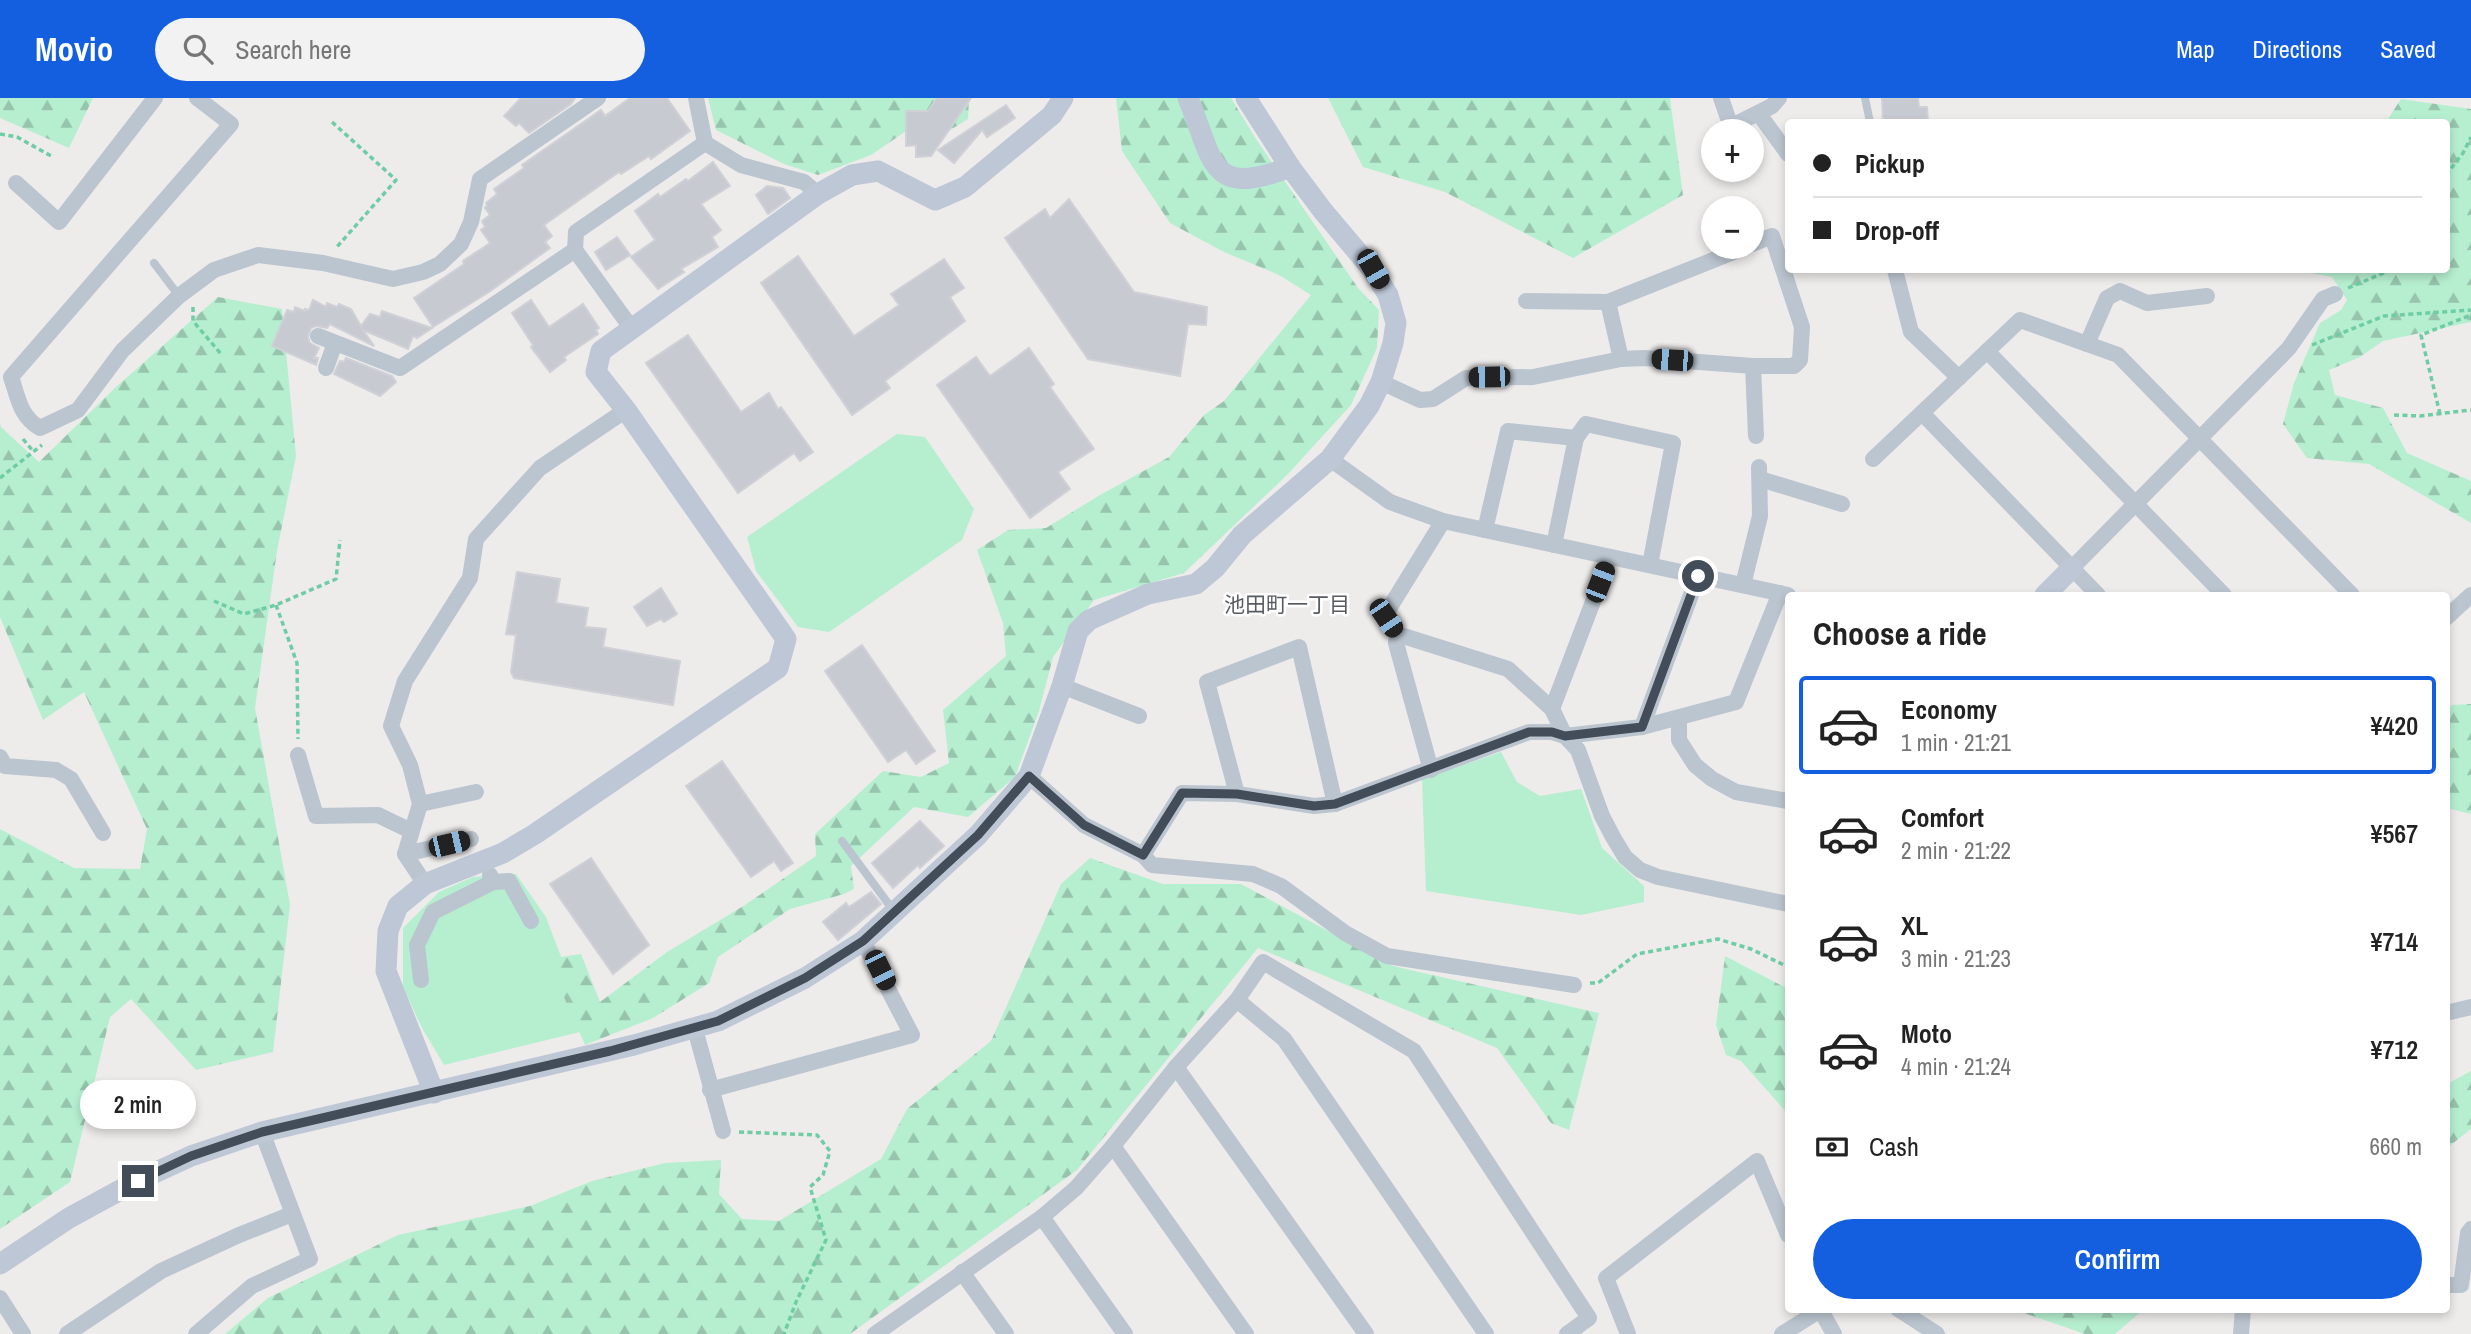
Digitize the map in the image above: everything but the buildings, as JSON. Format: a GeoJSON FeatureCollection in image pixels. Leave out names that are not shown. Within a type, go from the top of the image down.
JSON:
{"type":"FeatureCollection","features":[{"type":"Feature","properties":{"kind":"street"},"geometry":{"type":"LineString","coordinates":[[16,183],[59,222],[155,98]]}},
{"type":"Feature","properties":{"kind":"street"},"geometry":{"type":"LineString","coordinates":[[197,98],[231,124],[11,377],[24,415],[40,428],[78,410],[122,351],[179,296],[215,270],[257,255],[323,263],[393,279],[424,272],[440,264],[461,244],[471,222],[480,179],[598,98]]}},
{"type":"Feature","properties":{"kind":"street"},"geometry":{"type":"LineString","coordinates":[[696,98],[705,144],[741,165],[804,183],[818,194]]}},
{"type":"Feature","properties":{"kind":"street"},"geometry":{"type":"LineString","coordinates":[[434,1093],[386,971],[388,930],[398,906],[425,884],[503,853],[535,834],[778,668],[786,639],[626,410],[596,372],[601,351],[818,194],[852,175],[878,171],[935,200],[947,196],[965,187],[1052,115],[1063,98]]}},
{"type":"Feature","properties":{"kind":"street"},"geometry":{"type":"LineString","coordinates":[[1188,98],[1209,156],[1218,170],[1230,178],[1266,177],[1290,167]]}},
{"type":"Feature","properties":{"kind":"street"},"geometry":{"type":"LineString","coordinates":[[0,1264],[69,1218],[191,1156],[262,1132],[695,1029],[765,1000],[863,941],[978,835],[1029,776],[1062,686],[1078,631],[1089,620],[1148,594],[1196,584],[1215,568],[1242,535],[1330,459],[1369,406],[1381,382],[1394,343],[1396,323],[1388,295],[1373,269],[1323,211],[1290,167],[1246,98]]}},
{"type":"Feature","properties":{"kind":"street"},"geometry":{"type":"LineString","coordinates":[[1721,98],[1725,119]]}},
{"type":"Feature","properties":{"kind":"street"},"geometry":{"type":"LineString","coordinates":[[1748,119],[1772,106],[1779,98]]}},
{"type":"Feature","properties":{"kind":"street"},"geometry":{"type":"LineString","coordinates":[[1759,114],[1785,150]]}},
{"type":"Feature","properties":{"kind":"street"},"geometry":{"type":"LineString","coordinates":[[632,329],[575,250],[576,232],[705,144]]}},
{"type":"Feature","properties":{"kind":"street"},"geometry":{"type":"LineString","coordinates":[[1381,382],[1420,400],[1433,399],[1466,378],[1533,377],[1621,359],[1794,366],[1800,360],[1802,327],[1772,236],[1764,239]]}},
{"type":"Feature","properties":{"kind":"street"},"geometry":{"type":"LineString","coordinates":[[318,336],[400,368],[575,250]]}},
{"type":"Feature","properties":{"kind":"street"},"geometry":{"type":"LineString","coordinates":[[1526,301],[1608,302],[1716,259]]}},
{"type":"Feature","properties":{"kind":"street"},"geometry":{"type":"LineString","coordinates":[[1896,273],[1911,332],[1959,378]]}},
{"type":"Feature","properties":{"kind":"street"},"geometry":{"type":"LineString","coordinates":[[2087,344],[2107,298],[2120,291],[2147,303],[2207,296]]}},
{"type":"Feature","properties":{"kind":"street"},"geometry":{"type":"LineString","coordinates":[[2048,592],[2289,348],[2323,299],[2335,294]]}},
{"type":"Feature","properties":{"kind":"street"},"geometry":{"type":"LineString","coordinates":[[1608,302],[1621,359]]}},
{"type":"Feature","properties":{"kind":"street"},"geometry":{"type":"LineString","coordinates":[[1873,459],[2020,320],[2118,355],[2349,592]]}},
{"type":"Feature","properties":{"kind":"street"},"geometry":{"type":"LineString","coordinates":[[326,368],[335,343]]}},
{"type":"Feature","properties":{"kind":"street"},"geometry":{"type":"LineString","coordinates":[[1987,351],[2221,592]]}},
{"type":"Feature","properties":{"kind":"street"},"geometry":{"type":"LineString","coordinates":[[1753,366],[1756,436]]}},
{"type":"Feature","properties":{"kind":"street"},"geometry":{"type":"LineString","coordinates":[[425,884],[405,854],[419,804],[410,765],[391,726],[405,681],[470,578],[476,539],[540,468],[626,410]]}},
{"type":"Feature","properties":{"kind":"street"},"geometry":{"type":"LineString","coordinates":[[1922,413],[2095,592]]}},
{"type":"Feature","properties":{"kind":"street"},"geometry":{"type":"LineString","coordinates":[[1554,544],[1576,438],[1586,425],[1673,443],[1650,565]]}},
{"type":"Feature","properties":{"kind":"street"},"geometry":{"type":"LineString","coordinates":[[1485,530],[1508,431],[1576,438]]}},
{"type":"Feature","properties":{"kind":"street"},"geometry":{"type":"LineString","coordinates":[[1143,855],[1182,793],[1237,794],[1314,806],[1335,804],[1529,732],[1552,732],[1565,736],[1642,727],[1736,702],[1784,594],[1443,521],[1390,502],[1330,459]]}},
{"type":"Feature","properties":{"kind":"street"},"geometry":{"type":"LineString","coordinates":[[1743,585],[1760,516],[1759,473],[1842,504]]}},
{"type":"Feature","properties":{"kind":"street"},"geometry":{"type":"LineString","coordinates":[[1443,521],[1390,607],[1386,618],[1397,634],[1508,669],[1552,709],[1565,736],[1578,750],[1612,837],[1625,857],[1640,870],[1722,892],[1785,903]]}},
{"type":"Feature","properties":{"kind":"street"},"geometry":{"type":"LineString","coordinates":[[1552,709],[1610,557]]}},
{"type":"Feature","properties":{"kind":"street"},"geometry":{"type":"LineString","coordinates":[[1642,727],[1698,576]]}},
{"type":"Feature","properties":{"kind":"street"},"geometry":{"type":"LineString","coordinates":[[2450,614],[2471,595]]}},
{"type":"Feature","properties":{"kind":"street"},"geometry":{"type":"LineString","coordinates":[[1397,634],[1396,643],[1431,769]]}},
{"type":"Feature","properties":{"kind":"street"},"geometry":{"type":"LineString","coordinates":[[1237,794],[1207,682],[1299,647],[1335,804]]}},
{"type":"Feature","properties":{"kind":"street"},"geometry":{"type":"LineString","coordinates":[[1062,686],[1139,716]]}},
{"type":"Feature","properties":{"kind":"street"},"geometry":{"type":"LineString","coordinates":[[1679,718],[1679,740],[1695,765],[1712,779],[1736,792],[1785,800]]}},
{"type":"Feature","properties":{"kind":"street"},"geometry":{"type":"LineString","coordinates":[[298,755],[316,816],[378,815],[411,831]]}},
{"type":"Feature","properties":{"kind":"street"},"geometry":{"type":"LineString","coordinates":[[0,757],[5,766],[56,770],[71,779],[103,833]]}},
{"type":"Feature","properties":{"kind":"street"},"geometry":{"type":"LineString","coordinates":[[1029,776],[1084,825],[1143,855],[1152,865],[1253,874],[1280,886],[1345,933],[1387,956],[1574,985]]}},
{"type":"Feature","properties":{"kind":"street"},"geometry":{"type":"LineString","coordinates":[[419,804],[476,792]]}},
{"type":"Feature","properties":{"kind":"street"},"geometry":{"type":"LineString","coordinates":[[405,854],[471,839]]}},
{"type":"Feature","properties":{"kind":"street"},"geometry":{"type":"LineString","coordinates":[[482,861],[493,882]]}},
{"type":"Feature","properties":{"kind":"street"},"geometry":{"type":"LineString","coordinates":[[421,980],[417,945],[433,912],[493,882],[509,881],[531,921]]}},
{"type":"Feature","properties":{"kind":"street"},"geometry":{"type":"LineString","coordinates":[[710,1090],[912,1035],[863,941]]}},
{"type":"Feature","properties":{"kind":"street"},"geometry":{"type":"LineString","coordinates":[[883,1332],[962,1272],[1042,1217],[1076,1188],[1176,1067],[1237,999],[1264,962],[1414,1051],[1590,1318],[1567,1334]]}},
{"type":"Feature","properties":{"kind":"street"},"geometry":{"type":"LineString","coordinates":[[1237,999],[1284,1039],[1486,1334]]}},
{"type":"Feature","properties":{"kind":"street"},"geometry":{"type":"LineString","coordinates":[[2450,1012],[2471,1007]]}},
{"type":"Feature","properties":{"kind":"street"},"geometry":{"type":"LineString","coordinates":[[695,1029],[723,1131]]}},
{"type":"Feature","properties":{"kind":"street"},"geometry":{"type":"LineString","coordinates":[[1176,1067],[1366,1334]]}},
{"type":"Feature","properties":{"kind":"street"},"geometry":{"type":"LineString","coordinates":[[196,1334],[252,1286],[310,1259],[262,1132]]}},
{"type":"Feature","properties":{"kind":"street"},"geometry":{"type":"LineString","coordinates":[[1113,1146],[1246,1334]]}},
{"type":"Feature","properties":{"kind":"street"},"geometry":{"type":"LineString","coordinates":[[1628,1334],[1606,1278],[1757,1161],[1785,1228]]}},
{"type":"Feature","properties":{"kind":"street"},"geometry":{"type":"LineString","coordinates":[[66,1334],[161,1270],[292,1214]]}},
{"type":"Feature","properties":{"kind":"street"},"geometry":{"type":"LineString","coordinates":[[1042,1217],[1125,1334]]}},
{"type":"Feature","properties":{"kind":"street"},"geometry":{"type":"LineString","coordinates":[[2459,1285],[2471,1229]]}},
{"type":"Feature","properties":{"kind":"street"},"geometry":{"type":"LineString","coordinates":[[962,1272],[1006,1334]]}},
{"type":"Feature","properties":{"kind":"street"},"geometry":{"type":"LineString","coordinates":[[0,1298],[23,1334]]}},
{"type":"Feature","properties":{"kind":"street"},"geometry":{"type":"LineString","coordinates":[[1782,1334],[1815,1313]]}},
{"type":"Feature","properties":{"kind":"street"},"geometry":{"type":"LineString","coordinates":[[1823,1313],[1834,1334]]}},
{"type":"Feature","properties":{"kind":"street"},"geometry":{"type":"LineString","coordinates":[[1904,1313],[1937,1334]]}},
{"type":"Feature","properties":{"kind":"street"},"geometry":{"type":"LineString","coordinates":[[2241,1334],[2243,1313]]}},
{"type":"Feature","properties":{"kind":"lane"},"geometry":{"type":"LineString","coordinates":[[1865,98],[1869,119]]}},
{"type":"Feature","properties":{"kind":"lane"},"geometry":{"type":"LineString","coordinates":[[154,262],[179,296]]}},
{"type":"Feature","properties":{"kind":"lane"},"geometry":{"type":"LineString","coordinates":[[842,841],[894,913]]}},
{"type":"Feature","properties":{"kind":"path"},"geometry":{"type":"LineString","coordinates":[[323,263],[396,180],[332,122]]}},
{"type":"Feature","properties":{"kind":"path"},"geometry":{"type":"LineString","coordinates":[[0,135],[17,136],[53,157]]}},
{"type":"Feature","properties":{"kind":"path"},"geometry":{"type":"LineString","coordinates":[[2450,170],[2471,137]]}},
{"type":"Feature","properties":{"kind":"path"},"geometry":{"type":"LineString","coordinates":[[2335,294],[2384,273]]}},
{"type":"Feature","properties":{"kind":"path"},"geometry":{"type":"LineString","coordinates":[[179,296],[193,303],[193,321],[221,354]]}},
{"type":"Feature","properties":{"kind":"path"},"geometry":{"type":"LineString","coordinates":[[2289,348],[2304,348],[2384,316],[2471,312]]}},
{"type":"Feature","properties":{"kind":"path"},"geometry":{"type":"LineString","coordinates":[[2440,414],[2421,335],[2471,312]]}},
{"type":"Feature","properties":{"kind":"path"},"geometry":{"type":"LineString","coordinates":[[2393,415],[2471,410]]}},
{"type":"Feature","properties":{"kind":"path"},"geometry":{"type":"LineString","coordinates":[[0,478],[51,438],[40,428]]}},
{"type":"Feature","properties":{"kind":"path"},"geometry":{"type":"LineString","coordinates":[[214,601],[244,614],[276,605],[337,579],[340,540]]}},
{"type":"Feature","properties":{"kind":"path"},"geometry":{"type":"LineString","coordinates":[[276,605],[297,663],[298,755]]}},
{"type":"Feature","properties":{"kind":"path"},"geometry":{"type":"LineString","coordinates":[[1574,985],[1598,983],[1637,954],[1718,939],[1751,949],[1785,966]]}},
{"type":"Feature","properties":{"kind":"path"},"geometry":{"type":"LineString","coordinates":[[723,1131],[817,1135],[830,1151],[823,1175],[810,1187],[826,1240],[784,1334]]}},
{"type":"Feature","properties":{"kind":"green space"},"geometry":{"type":"Polygon","coordinates":[[[0,98],[93,98],[69,148],[0,118],[0,98]]]}},
{"type":"Feature","properties":{"kind":"green space"},"geometry":{"type":"Polygon","coordinates":[[[708,98],[969,98],[968,119],[942,135],[912,127],[871,155],[818,175],[784,164],[716,130],[708,98]]]}},
{"type":"Feature","properties":{"kind":"green space"},"geometry":{"type":"Polygon","coordinates":[[[1116,98],[1231,98],[1358,288],[1379,310],[1377,348],[1351,405],[1288,474],[1184,573],[1094,600],[1053,657],[1039,711],[1015,777],[968,817],[914,807],[851,866],[854,889],[790,909],[718,957],[709,983],[653,1018],[585,1045],[549,963],[561,957],[581,954],[600,1002],[667,952],[745,905],[816,856],[815,834],[883,771],[921,777],[949,763],[943,710],[1006,656],[1003,623],[977,550],[1008,530],[1046,528],[1169,457],[1204,415],[1224,401],[1311,295],[1279,275],[1224,252],[1170,223],[1122,151],[1116,98]]]}},
{"type":"Feature","properties":{"kind":"green space"},"geometry":{"type":"Polygon","coordinates":[[[1328,98],[1670,98],[1683,195],[1573,258],[1445,192],[1363,167],[1328,98]]]}},
{"type":"Feature","properties":{"kind":"green space"},"geometry":{"type":"Polygon","coordinates":[[[2401,99],[2471,109],[2471,322],[2383,341],[2360,357],[2329,370],[2335,395],[2383,408],[2407,453],[2471,481],[2471,523],[2369,464],[2307,458],[2283,424],[2294,383],[2320,323],[2341,310],[2347,300],[2332,277],[2311,273],[2450,273],[2450,119],[2388,119],[2401,99]]]}},
{"type":"Feature","properties":{"kind":"green space"},"geometry":{"type":"Polygon","coordinates":[[[218,297],[282,309],[296,456],[277,551],[255,708],[290,905],[273,1052],[196,1070],[131,999],[110,1017],[70,1182],[0,1229],[0,829],[74,868],[140,869],[147,829],[84,692],[43,720],[0,617],[0,423],[1,427],[39,462],[116,387],[218,297]]]}},
{"type":"Feature","properties":{"kind":"green space"},"geometry":{"type":"Polygon","coordinates":[[[897,434],[925,437],[974,509],[962,540],[829,632],[798,627],[756,571],[747,537],[897,434]]]}},
{"type":"Feature","properties":{"kind":"green space"},"geometry":{"type":"Polygon","coordinates":[[[2471,704],[2471,814],[2450,809],[2452,705],[2471,704]]]}},
{"type":"Feature","properties":{"kind":"green space"},"geometry":{"type":"Polygon","coordinates":[[[1501,752],[1517,782],[1540,796],[1581,789],[1602,848],[1644,886],[1644,902],[1581,915],[1426,891],[1422,779],[1501,752]]]}},
{"type":"Feature","properties":{"kind":"green space"},"geometry":{"type":"Polygon","coordinates":[[[1090,858],[1163,884],[1241,884],[1393,966],[1599,1013],[1569,1130],[1551,1123],[1497,1048],[1258,948],[1077,1170],[850,1334],[225,1334],[268,1298],[398,1235],[530,1206],[592,1181],[665,1163],[721,1160],[719,1194],[742,1219],[779,1221],[881,1159],[907,1109],[991,1041],[1061,884],[1090,858]]]}},
{"type":"Feature","properties":{"kind":"green space"},"geometry":{"type":"Polygon","coordinates":[[[516,874],[546,917],[574,991],[584,1031],[444,1065],[422,1028],[403,987],[403,928],[439,892],[473,877],[516,874]]]}},
{"type":"Feature","properties":{"kind":"green space"},"geometry":{"type":"Polygon","coordinates":[[[1725,956],[1785,987],[1785,1111],[1741,1061],[1726,1055],[1716,1025],[1725,956]]]}},
{"type":"Feature","properties":{"kind":"green space"},"geometry":{"type":"Polygon","coordinates":[[[2471,1071],[2471,1129],[2450,1146],[2450,1082],[2471,1071]]]}},
{"type":"Feature","properties":{"kind":"green space"},"geometry":{"type":"Polygon","coordinates":[[[2024,1313],[2139,1313],[2115,1334],[2085,1334],[2024,1313]]]}},
{"type":"Feature","properties":{"kind":"district","name":"池田町一丁目"},"geometry":{"type":"Point","coordinates":[1287,604]}},
{"type":"Feature","properties":{"kind":"route"},"geometry":{"type":"LineString","coordinates":[[138,1181],[191,1156],[262,1132],[695,1029],[765,1000],[863,941],[978,835],[1029,776],[1084,825],[1143,855],[1182,793],[1237,794],[1314,806],[1335,804],[1529,732],[1552,732],[1565,736],[1642,727],[1698,576]]}}]}
